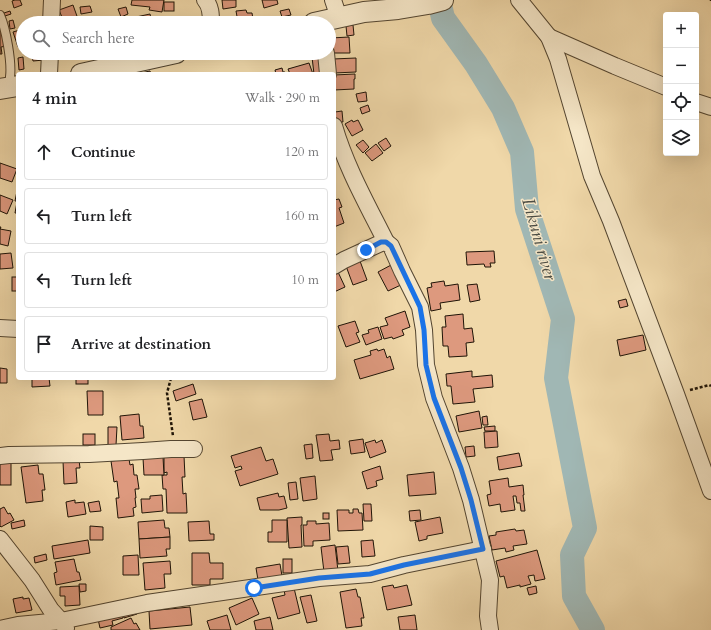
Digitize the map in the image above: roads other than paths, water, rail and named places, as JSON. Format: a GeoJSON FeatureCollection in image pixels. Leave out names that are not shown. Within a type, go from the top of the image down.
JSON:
{"type":"FeatureCollection","features":[{"type":"Feature","properties":{"kind":"street"},"geometry":{"type":"LineString","coordinates":[[51,16],[52,0]]}},
{"type":"Feature","properties":{"kind":"street"},"geometry":{"type":"LineString","coordinates":[[205,0],[212,12],[212,16]]}},
{"type":"Feature","properties":{"kind":"street"},"geometry":{"type":"LineString","coordinates":[[519,0],[549,37],[558,59],[592,176],[611,221],[711,491]]}},
{"type":"Feature","properties":{"kind":"street"},"geometry":{"type":"LineString","coordinates":[[326,16],[336,9],[364,12],[435,2]]}},
{"type":"Feature","properties":{"kind":"street"},"geometry":{"type":"LineString","coordinates":[[549,37],[663,86]]}},
{"type":"Feature","properties":{"kind":"street"},"geometry":{"type":"LineString","coordinates":[[49,72],[50,60]]}},
{"type":"Feature","properties":{"kind":"street"},"geometry":{"type":"LineString","coordinates":[[90,72],[144,60]]}},
{"type":"Feature","properties":{"kind":"street"},"geometry":{"type":"LineString","coordinates":[[327,60],[328,72]]}},
{"type":"Feature","properties":{"kind":"street"},"geometry":{"type":"LineString","coordinates":[[699,103],[711,107]]}},
{"type":"Feature","properties":{"kind":"street"},"geometry":{"type":"LineString","coordinates":[[336,133],[350,171],[386,242],[391,246],[420,307],[424,330],[426,365],[434,398],[461,468],[471,500],[490,580],[488,616],[490,630]]}},
{"type":"Feature","properties":{"kind":"street"},"geometry":{"type":"LineString","coordinates":[[336,265],[381,242],[386,242]]}},
{"type":"Feature","properties":{"kind":"street"},"geometry":{"type":"LineString","coordinates":[[0,328],[16,329]]}},
{"type":"Feature","properties":{"kind":"street"},"geometry":{"type":"LineString","coordinates":[[0,456],[9,454],[97,453],[194,449]]}},
{"type":"Feature","properties":{"kind":"street"},"geometry":{"type":"LineString","coordinates":[[0,539],[32,580],[51,610],[64,625]]}},
{"type":"Feature","properties":{"kind":"street"},"geometry":{"type":"LineString","coordinates":[[0,629],[18,626],[64,625],[147,603],[319,578],[370,574],[404,565],[483,549]]}},
{"type":"Feature","properties":{"kind":"lane"},"geometry":{"type":"LineString","coordinates":[[0,15],[6,33],[10,65],[10,79],[6,91]]}},
{"type":"Feature","properties":{"kind":"waterway","name":"Likuni river"},"geometry":{"type":"LineString","coordinates":[[439,0],[443,18],[476,64],[503,108],[522,152],[527,209],[563,319],[556,378],[585,528],[572,555],[574,596],[593,630]]}}]}
